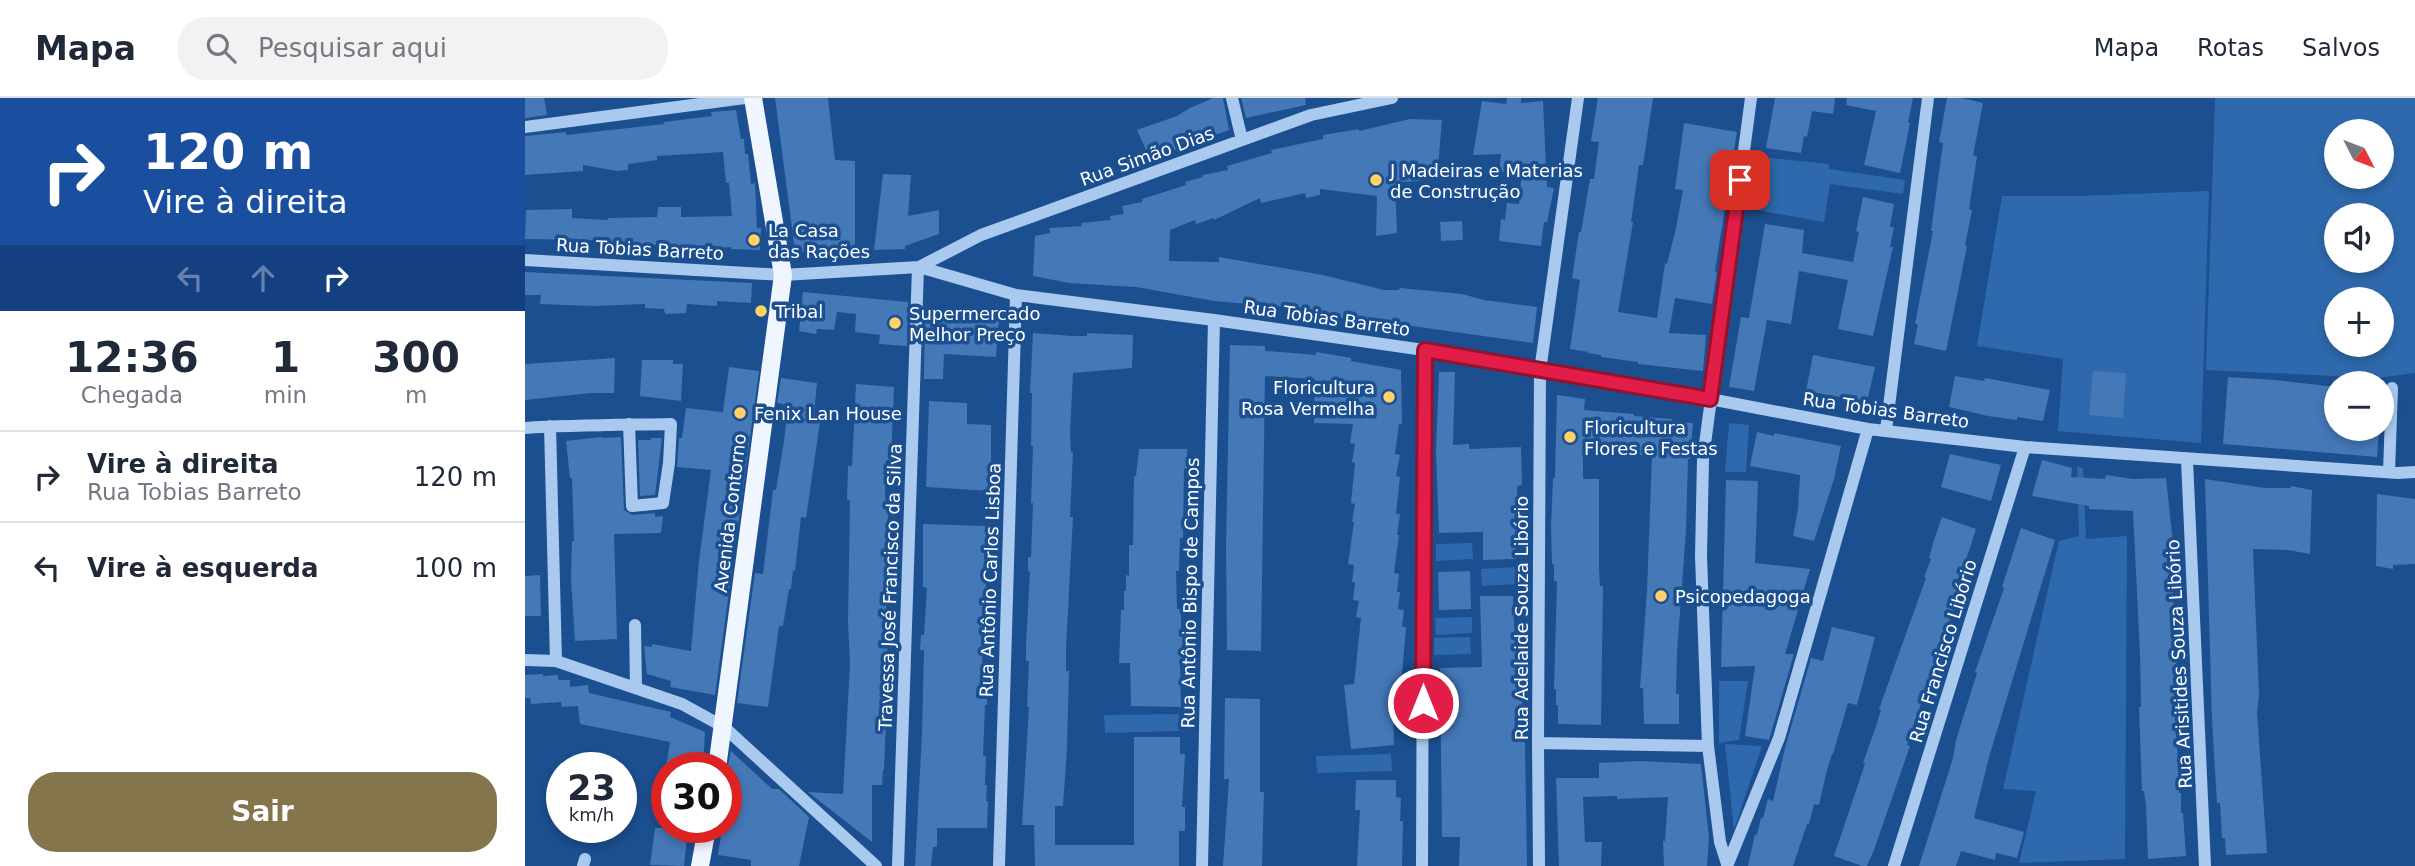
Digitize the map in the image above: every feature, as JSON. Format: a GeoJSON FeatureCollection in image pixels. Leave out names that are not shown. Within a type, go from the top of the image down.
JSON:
{"type":"FeatureCollection","features":[{"type":"Feature","properties":{"kind":"main road","name":"Avenida Contorno"},"geometry":{"type":"LineString","coordinates":[[720,752],[782,275],[753,98]]}},
{"type":"Feature","properties":{"kind":"main road"},"geometry":{"type":"LineString","coordinates":[[700,866],[704,843]]}},
{"type":"Feature","properties":{"kind":"street"},"geometry":{"type":"LineString","coordinates":[[525,127],[745,98]]}},
{"type":"Feature","properties":{"kind":"street"},"geometry":{"type":"LineString","coordinates":[[1232,98],[1243,140]]}},
{"type":"Feature","properties":{"kind":"street","name":"Rua Simão Dias"},"geometry":{"type":"LineString","coordinates":[[918,267],[981,235],[1311,115],[1392,98]]}},
{"type":"Feature","properties":{"kind":"street","name":"Rua Adelaide Souza Libório"},"geometry":{"type":"LineString","coordinates":[[1539,866],[1541,371],[1578,98]]}},
{"type":"Feature","properties":{"kind":"street"},"geometry":{"type":"LineString","coordinates":[[1727,865],[1720,842],[1708,746],[1701,556],[1703,458],[1751,98]]}},
{"type":"Feature","properties":{"kind":"street"},"geometry":{"type":"LineString","coordinates":[[1886,430],[1928,98]]}},
{"type":"Feature","properties":{"kind":"street","name":"Rua Tobias Barreto"},"geometry":{"type":"LineString","coordinates":[[525,260],[782,275],[918,267],[1016,295],[1425,350],[1868,429],[2025,447],[2187,460],[2415,472]]}},
{"type":"Feature","properties":{"kind":"street","name":"Travessa José Francisco da Silva"},"geometry":{"type":"LineString","coordinates":[[898,866],[918,267]]}},
{"type":"Feature","properties":{"kind":"street","name":"Rua Antônio Carlos Lisboa"},"geometry":{"type":"LineString","coordinates":[[999,866],[1016,295]]}},
{"type":"Feature","properties":{"kind":"street","name":"Rua Antônio Bispo de Campos"},"geometry":{"type":"LineString","coordinates":[[1202,866],[1214,320]]}},
{"type":"Feature","properties":{"kind":"street"},"geometry":{"type":"LineString","coordinates":[[1422,866],[1425,350]]}},
{"type":"Feature","properties":{"kind":"street"},"geometry":{"type":"LineString","coordinates":[[525,428],[550,426],[629,424],[671,424],[663,503],[632,506],[629,424]]}},
{"type":"Feature","properties":{"kind":"street"},"geometry":{"type":"LineString","coordinates":[[550,426],[557,661]]}},
{"type":"Feature","properties":{"kind":"street"},"geometry":{"type":"LineString","coordinates":[[1727,865],[1779,738],[1868,429]]}},
{"type":"Feature","properties":{"kind":"street"},"geometry":{"type":"LineString","coordinates":[[2389,472],[2390,441]]}},
{"type":"Feature","properties":{"kind":"street","name":"Rua Francisco Libório"},"geometry":{"type":"LineString","coordinates":[[1894,866],[2025,447]]}},
{"type":"Feature","properties":{"kind":"street","name":"Rua Arisitides Souza Libório"},"geometry":{"type":"LineString","coordinates":[[2187,460],[2205,866]]}},
{"type":"Feature","properties":{"kind":"street"},"geometry":{"type":"LineString","coordinates":[[635,625],[636,688]]}},
{"type":"Feature","properties":{"kind":"street"},"geometry":{"type":"LineString","coordinates":[[525,660],[557,661],[682,704],[724,727],[876,866]]}},
{"type":"Feature","properties":{"kind":"street"},"geometry":{"type":"LineString","coordinates":[[1538,743],[1708,746]]}},
{"type":"Feature","properties":{"kind":"shaded area"},"geometry":{"type":"Polygon","coordinates":[[[2215,98],[2415,98],[2415,373],[2394,376],[2394,371],[2324,371],[2324,376],[2206,370],[2215,98]]]}},
{"type":"Feature","properties":{"kind":"shaded area"},"geometry":{"type":"Polygon","coordinates":[[[1760,157],[1829,164],[1829,169],[1905,180],[1903,194],[1830,184],[1824,222],[1751,209],[1760,157]]]}},
{"type":"Feature","properties":{"kind":"shaded area"},"geometry":{"type":"Polygon","coordinates":[[[2209,191],[2201,443],[2058,431],[2063,359],[1977,346],[2002,196],[2209,191]]]}},
{"type":"Feature","properties":{"kind":"shaded area"},"geometry":{"type":"Polygon","coordinates":[[[1729,423],[1749,425],[1746,472],[1725,472],[1729,423]]]}},
{"type":"Feature","properties":{"kind":"shaded area"},"geometry":{"type":"Polygon","coordinates":[[[2077,467],[2083,468],[2086,539],[2127,536],[2125,859],[2019,863],[2036,791],[2003,789],[2059,541],[2079,536],[2077,467]]]}},
{"type":"Feature","properties":{"kind":"shaded area"},"geometry":{"type":"Polygon","coordinates":[[[1472,543],[1473,559],[1436,561],[1436,544],[1472,543]]]}},
{"type":"Feature","properties":{"kind":"shaded area"},"geometry":{"type":"Polygon","coordinates":[[[1516,567],[1517,584],[1482,586],[1481,569],[1516,567]]]}},
{"type":"Feature","properties":{"kind":"shaded area"},"geometry":{"type":"Polygon","coordinates":[[[1472,617],[1472,633],[1436,635],[1435,618],[1472,617]]]}},
{"type":"Feature","properties":{"kind":"shaded area"},"geometry":{"type":"Polygon","coordinates":[[[1470,637],[1471,654],[1434,655],[1434,638],[1470,637]]]}},
{"type":"Feature","properties":{"kind":"shaded area"},"geometry":{"type":"Polygon","coordinates":[[[1719,681],[1748,681],[1739,740],[1719,743],[1719,681]]]}},
{"type":"Feature","properties":{"kind":"shaded area"},"geometry":{"type":"Polygon","coordinates":[[[1179,714],[1180,731],[1105,733],[1104,715],[1179,714]]]}},
{"type":"Feature","properties":{"kind":"shaded area"},"geometry":{"type":"Polygon","coordinates":[[[1725,744],[1762,746],[1734,830],[1725,744]]]}},
{"type":"Feature","properties":{"kind":"shaded area"},"geometry":{"type":"Polygon","coordinates":[[[1391,754],[1392,771],[1317,773],[1316,756],[1391,754]]]}},
{"type":"Feature","properties":{"kind":"building"},"geometry":{"type":"Polygon","coordinates":[[[525,98],[544,98],[547,115],[525,118],[525,98]]]}},
{"type":"Feature","properties":{"kind":"building"},"geometry":{"type":"Polygon","coordinates":[[[775,98],[828,98],[835,160],[855,161],[855,254],[795,251],[775,98]]]}},
{"type":"Feature","properties":{"kind":"building"},"geometry":{"type":"Polygon","coordinates":[[[1213,98],[1223,98],[1229,130],[1150,159],[1137,130],[1177,116],[1213,98]]]}},
{"type":"Feature","properties":{"kind":"building"},"geometry":{"type":"Polygon","coordinates":[[[1241,98],[1305,98],[1306,105],[1246,118],[1241,98]]]}},
{"type":"Feature","properties":{"kind":"building"},"geometry":{"type":"Polygon","coordinates":[[[1507,98],[1521,98],[1521,103],[1543,101],[1547,187],[1554,188],[1547,222],[1544,222],[1541,246],[1499,241],[1501,219],[1505,220],[1507,203],[1519,204],[1522,170],[1499,172],[1501,154],[1473,155],[1482,101],[1506,104],[1507,98]]]}},
{"type":"Feature","properties":{"kind":"building"},"geometry":{"type":"Polygon","coordinates":[[[1598,98],[1653,98],[1643,165],[1639,165],[1633,222],[1618,312],[1657,318],[1665,263],[1667,264],[1676,228],[1683,190],[1675,189],[1684,123],[1737,132],[1712,304],[1675,298],[1669,333],[1706,335],[1703,371],[1638,364],[1570,349],[1580,280],[1572,278],[1590,179],[1594,179],[1599,142],[1591,141],[1598,98]]]}},
{"type":"Feature","properties":{"kind":"building"},"geometry":{"type":"Polygon","coordinates":[[[1775,98],[1835,98],[1833,114],[1812,111],[1801,153],[1766,148],[1775,98]]]}},
{"type":"Feature","properties":{"kind":"building"},"geometry":{"type":"Polygon","coordinates":[[[1847,98],[1913,98],[1900,173],[1864,165],[1876,111],[1846,105],[1847,98]]]}},
{"type":"Feature","properties":{"kind":"building"},"geometry":{"type":"Polygon","coordinates":[[[1947,98],[1983,103],[1973,156],[1977,156],[1967,246],[1946,351],[1914,344],[1918,324],[1915,324],[1933,231],[1943,143],[1939,142],[1947,98]]]}},
{"type":"Feature","properties":{"kind":"building"},"geometry":{"type":"Polygon","coordinates":[[[736,110],[745,154],[748,154],[751,184],[755,183],[757,228],[761,228],[760,250],[525,239],[526,210],[572,209],[572,218],[608,220],[657,217],[658,207],[681,207],[681,217],[732,216],[723,152],[657,156],[657,160],[628,164],[628,170],[617,171],[583,165],[583,171],[525,175],[525,136],[566,132],[566,135],[664,124],[712,116],[711,112],[736,110]]]}},
{"type":"Feature","properties":{"kind":"building"},"geometry":{"type":"Polygon","coordinates":[[[1410,119],[1442,120],[1437,179],[1395,183],[1397,233],[1376,236],[1377,196],[1320,189],[1320,195],[1306,198],[1305,193],[1261,203],[1260,198],[1214,220],[1196,224],[1195,220],[1170,230],[1169,261],[1219,262],[1219,257],[1323,275],[1384,290],[1400,288],[1462,294],[1484,300],[1537,307],[1533,343],[1390,323],[1390,326],[1296,308],[1214,301],[1136,287],[1069,283],[1033,276],[1035,236],[1050,233],[1049,228],[1082,226],[1081,223],[1111,220],[1110,216],[1124,214],[1122,206],[1142,202],[1142,199],[1186,185],[1185,182],[1203,175],[1228,170],[1227,166],[1272,153],[1271,150],[1323,139],[1323,135],[1359,131],[1410,119]]]}},
{"type":"Feature","properties":{"kind":"building"},"geometry":{"type":"Polygon","coordinates":[[[883,174],[911,175],[908,216],[939,210],[939,234],[905,246],[905,249],[874,250],[883,174]]]}},
{"type":"Feature","properties":{"kind":"building"},"geometry":{"type":"Polygon","coordinates":[[[1863,197],[1894,204],[1890,227],[1894,227],[1890,247],[1893,247],[1873,336],[1838,329],[1848,280],[1799,271],[1791,324],[1767,320],[1754,391],[1729,387],[1741,317],[1749,318],[1765,224],[1804,230],[1802,253],[1853,262],[1863,197]]]}},
{"type":"Feature","properties":{"kind":"building"},"geometry":{"type":"Polygon","coordinates":[[[1462,221],[1463,240],[1441,241],[1440,222],[1462,221]]]}},
{"type":"Feature","properties":{"kind":"building"},"geometry":{"type":"Polygon","coordinates":[[[525,272],[752,283],[751,303],[717,301],[717,306],[687,304],[686,313],[665,314],[664,309],[645,308],[645,304],[540,304],[541,295],[525,295],[525,272]]]}},
{"type":"Feature","properties":{"kind":"building"},"geometry":{"type":"Polygon","coordinates":[[[803,292],[908,302],[907,346],[879,344],[880,335],[855,332],[856,314],[837,312],[834,330],[817,329],[816,334],[799,331],[803,292]]]}},
{"type":"Feature","properties":{"kind":"building"},"geometry":{"type":"Polygon","coordinates":[[[925,307],[947,309],[946,315],[999,319],[996,357],[944,354],[943,379],[924,379],[925,307]]]}},
{"type":"Feature","properties":{"kind":"building"},"geometry":{"type":"Polygon","coordinates":[[[1033,333],[1072,336],[1087,336],[1087,333],[1133,335],[1132,368],[1073,373],[1070,517],[1073,517],[1066,648],[1066,671],[1069,671],[1067,748],[1063,806],[1055,806],[1055,845],[1134,845],[1134,737],[1180,737],[1180,754],[1185,754],[1182,807],[1185,807],[1185,831],[1179,831],[1179,866],[1035,866],[1034,825],[1022,825],[1029,707],[1029,661],[1026,661],[1026,644],[1030,572],[1028,557],[1031,557],[1033,503],[1030,393],[1033,333]]]}},
{"type":"Feature","properties":{"kind":"building"},"geometry":{"type":"Polygon","coordinates":[[[1230,345],[1265,346],[1265,351],[1316,355],[1316,352],[1401,370],[1402,424],[1399,424],[1395,454],[1400,455],[1396,476],[1400,477],[1396,514],[1400,514],[1394,573],[1399,574],[1398,609],[1404,610],[1402,627],[1406,627],[1401,686],[1403,711],[1393,711],[1394,745],[1351,749],[1344,685],[1354,684],[1361,618],[1356,617],[1359,601],[1353,600],[1354,565],[1348,564],[1354,522],[1355,504],[1351,503],[1355,444],[1350,443],[1353,424],[1314,423],[1315,379],[1265,376],[1261,651],[1227,650],[1230,345]]]}},
{"type":"Feature","properties":{"kind":"building"},"geometry":{"type":"Polygon","coordinates":[[[1813,355],[1875,367],[1867,402],[1806,391],[1813,355]]]}},
{"type":"Feature","properties":{"kind":"building"},"geometry":{"type":"Polygon","coordinates":[[[615,358],[614,393],[525,400],[525,364],[615,358]]]}},
{"type":"Feature","properties":{"kind":"building"},"geometry":{"type":"Polygon","coordinates":[[[642,360],[673,360],[673,364],[683,364],[681,401],[640,396],[642,360]]]}},
{"type":"Feature","properties":{"kind":"building"},"geometry":{"type":"Polygon","coordinates":[[[729,367],[759,371],[715,695],[670,687],[671,681],[647,674],[644,646],[652,647],[652,644],[691,651],[711,470],[677,467],[679,438],[682,438],[686,408],[723,412],[729,367]]]}},
{"type":"Feature","properties":{"kind":"building"},"geometry":{"type":"Polygon","coordinates":[[[2093,371],[2126,373],[2123,418],[2089,415],[2093,371]]]}},
{"type":"Feature","properties":{"kind":"building"},"geometry":{"type":"Polygon","coordinates":[[[1439,372],[1455,372],[1453,445],[1469,444],[1469,449],[1521,447],[1522,485],[1517,486],[1518,509],[1515,509],[1516,559],[1483,560],[1483,532],[1439,533],[1436,451],[1439,372]]]}},
{"type":"Feature","properties":{"kind":"building"},"geometry":{"type":"Polygon","coordinates":[[[1955,376],[1984,381],[1985,378],[2050,390],[2043,421],[1988,416],[1949,407],[1955,376]]]}},
{"type":"Feature","properties":{"kind":"building"},"geometry":{"type":"Polygon","coordinates":[[[2228,377],[2324,386],[2324,441],[2378,441],[2377,457],[2223,444],[2228,377]]]}},
{"type":"Feature","properties":{"kind":"building"},"geometry":{"type":"Polygon","coordinates":[[[781,378],[817,383],[814,414],[821,415],[806,518],[801,517],[795,571],[793,570],[783,626],[779,626],[768,707],[737,703],[755,573],[763,574],[773,490],[776,490],[784,441],[788,405],[777,403],[781,378]]]}},
{"type":"Feature","properties":{"kind":"building"},"geometry":{"type":"Polygon","coordinates":[[[856,384],[894,387],[891,460],[886,460],[885,489],[888,511],[888,670],[884,770],[882,785],[872,785],[872,842],[808,792],[843,794],[850,664],[848,466],[852,466],[856,384]]]}},
{"type":"Feature","properties":{"kind":"building"},"geometry":{"type":"Polygon","coordinates":[[[1557,395],[1585,399],[1584,410],[1693,423],[1688,459],[1677,653],[1676,694],[1679,694],[1679,724],[1644,724],[1643,688],[1640,688],[1652,456],[1640,455],[1640,450],[1583,446],[1583,479],[1599,479],[1599,568],[1600,586],[1603,586],[1601,725],[1558,724],[1558,705],[1554,689],[1557,581],[1554,581],[1552,564],[1551,527],[1557,395]]]}},
{"type":"Feature","properties":{"kind":"building"},"geometry":{"type":"Polygon","coordinates":[[[929,401],[967,403],[967,424],[991,425],[991,491],[926,487],[929,401]]]}},
{"type":"Feature","properties":{"kind":"building"},"geometry":{"type":"Polygon","coordinates":[[[1757,432],[1841,446],[1834,479],[1814,541],[1793,536],[1800,475],[1750,466],[1757,432]]]}},
{"type":"Feature","properties":{"kind":"building"},"geometry":{"type":"Polygon","coordinates":[[[621,437],[624,510],[632,515],[655,513],[655,517],[663,516],[661,533],[614,534],[617,639],[575,641],[571,578],[574,541],[572,478],[566,441],[621,437]]]}},
{"type":"Feature","properties":{"kind":"building"},"geometry":{"type":"Polygon","coordinates":[[[662,438],[655,495],[640,496],[638,440],[662,438]]]}},
{"type":"Feature","properties":{"kind":"building"},"geometry":{"type":"Polygon","coordinates":[[[1139,449],[1187,449],[1183,538],[1180,538],[1179,571],[1176,571],[1177,609],[1181,609],[1181,633],[1184,633],[1184,663],[1180,663],[1181,707],[1131,706],[1130,663],[1119,663],[1121,610],[1124,610],[1126,575],[1129,576],[1129,545],[1133,545],[1134,476],[1139,449]]]}},
{"type":"Feature","properties":{"kind":"building"},"geometry":{"type":"Polygon","coordinates":[[[1950,454],[2001,465],[1991,501],[1941,487],[1950,454]]]}},
{"type":"Feature","properties":{"kind":"building"},"geometry":{"type":"Polygon","coordinates":[[[2042,460],[2072,468],[2071,477],[2105,479],[2106,475],[2133,479],[2166,478],[2173,543],[2170,543],[2176,647],[2179,793],[2186,856],[2148,859],[2146,806],[2142,791],[2140,655],[2133,511],[2089,509],[2089,506],[2032,496],[2042,460]]]}},
{"type":"Feature","properties":{"kind":"building"},"geometry":{"type":"Polygon","coordinates":[[[2205,479],[2265,488],[2291,486],[2312,490],[2310,554],[2253,549],[2259,695],[2257,713],[2267,853],[2226,855],[2225,838],[2222,838],[2212,720],[2205,479]]]}},
{"type":"Feature","properties":{"kind":"building"},"geometry":{"type":"Polygon","coordinates":[[[1726,480],[1758,481],[1755,563],[1810,569],[1785,654],[1794,654],[1769,740],[1745,736],[1755,666],[1721,667],[1726,480]]]}},
{"type":"Feature","properties":{"kind":"building"},"geometry":{"type":"Polygon","coordinates":[[[2377,494],[2415,499],[2415,564],[2393,565],[2393,569],[2376,566],[2377,494]]]}},
{"type":"Feature","properties":{"kind":"building"},"geometry":{"type":"Polygon","coordinates":[[[1942,517],[1976,529],[1960,578],[1962,579],[1955,597],[1957,598],[1907,745],[1910,746],[1874,850],[1867,866],[1862,866],[1834,856],[1865,764],[1863,763],[1881,710],[1879,709],[1926,578],[1924,577],[1942,517]]]}},
{"type":"Feature","properties":{"kind":"building"},"geometry":{"type":"Polygon","coordinates":[[[923,524],[986,526],[986,597],[989,597],[982,666],[986,666],[987,705],[983,756],[986,756],[985,785],[988,801],[987,828],[937,828],[937,847],[933,847],[931,866],[915,866],[924,650],[920,650],[921,635],[924,635],[927,588],[923,587],[923,524]]]}},
{"type":"Feature","properties":{"kind":"building"},"geometry":{"type":"Polygon","coordinates":[[[2021,528],[2055,540],[1989,757],[1974,818],[2024,832],[2017,858],[1996,853],[1995,860],[1961,851],[1956,866],[1919,866],[1953,758],[1977,673],[1975,672],[2021,528]]]}},
{"type":"Feature","properties":{"kind":"building"},"geometry":{"type":"Polygon","coordinates":[[[1470,571],[1471,609],[1439,610],[1438,572],[1470,571]]]}},
{"type":"Feature","properties":{"kind":"building"},"geometry":{"type":"Polygon","coordinates":[[[540,575],[541,616],[525,616],[525,576],[540,575]]]}},
{"type":"Feature","properties":{"kind":"building"},"geometry":{"type":"Polygon","coordinates":[[[1480,596],[1513,596],[1515,648],[1517,672],[1520,672],[1525,745],[1527,866],[1459,866],[1460,837],[1442,837],[1440,668],[1482,667],[1480,596]]]}},
{"type":"Feature","properties":{"kind":"building"},"geometry":{"type":"Polygon","coordinates":[[[1832,627],[1875,637],[1857,705],[1848,703],[1819,805],[1814,804],[1793,866],[1748,866],[1755,834],[1757,835],[1768,799],[1773,801],[1811,658],[1823,661],[1832,627]]]}},
{"type":"Feature","properties":{"kind":"building"},"geometry":{"type":"Polygon","coordinates":[[[525,675],[558,675],[558,680],[570,680],[570,687],[588,685],[589,693],[671,712],[670,717],[705,732],[704,752],[668,752],[670,742],[580,724],[578,706],[562,707],[561,702],[531,704],[530,698],[525,698],[525,675]]]}},
{"type":"Feature","properties":{"kind":"building"},"geometry":{"type":"Polygon","coordinates":[[[1225,698],[1260,699],[1260,792],[1264,792],[1262,866],[1223,866],[1229,779],[1224,779],[1225,698]]]}},
{"type":"Feature","properties":{"kind":"building"},"geometry":{"type":"Polygon","coordinates":[[[742,761],[772,789],[779,789],[809,817],[799,866],[751,866],[751,860],[718,855],[720,843],[742,843],[742,761]]]}},
{"type":"Feature","properties":{"kind":"building"},"geometry":{"type":"Polygon","coordinates":[[[1641,761],[1701,764],[1709,837],[1707,866],[1664,866],[1663,841],[1668,797],[1617,799],[1617,796],[1583,797],[1585,842],[1602,842],[1601,866],[1559,866],[1556,778],[1599,778],[1599,763],[1641,761]]]}},
{"type":"Feature","properties":{"kind":"building"},"geometry":{"type":"Polygon","coordinates":[[[1356,780],[1396,780],[1396,797],[1401,798],[1400,821],[1403,821],[1402,866],[1357,866],[1360,810],[1355,810],[1356,780]]]}},
{"type":"Feature","properties":{"kind":"building"},"geometry":{"type":"Polygon","coordinates":[[[653,843],[686,843],[684,866],[650,865],[653,843]]]}},
{"type":"Feature","properties":{"kind":"place","name":"J Madeiras e Materias de Construção"},"geometry":{"type":"Point","coordinates":[1376,180]}},
{"type":"Feature","properties":{"kind":"place","name":"La Casa das Rações"},"geometry":{"type":"Point","coordinates":[754,240]}},
{"type":"Feature","properties":{"kind":"place","name":"Tribal"},"geometry":{"type":"Point","coordinates":[761,311]}},
{"type":"Feature","properties":{"kind":"place","name":"Supermercado Melhor Preço"},"geometry":{"type":"Point","coordinates":[895,323]}},
{"type":"Feature","properties":{"kind":"place","name":"Floricultura Rosa Vermelha"},"geometry":{"type":"Point","coordinates":[1389,397]}},
{"type":"Feature","properties":{"kind":"place","name":"Fenix Lan House"},"geometry":{"type":"Point","coordinates":[740,413]}},
{"type":"Feature","properties":{"kind":"place","name":"Floricultura Flores e Festas"},"geometry":{"type":"Point","coordinates":[1570,437]}},
{"type":"Feature","properties":{"kind":"place","name":"Psicopedagoga"},"geometry":{"type":"Point","coordinates":[1661,596]}},
{"type":"Feature","properties":{"kind":"route"},"geometry":{"type":"LineString","coordinates":[[1423,703],[1425,350],[1710,399],[1740,180]]}}]}
